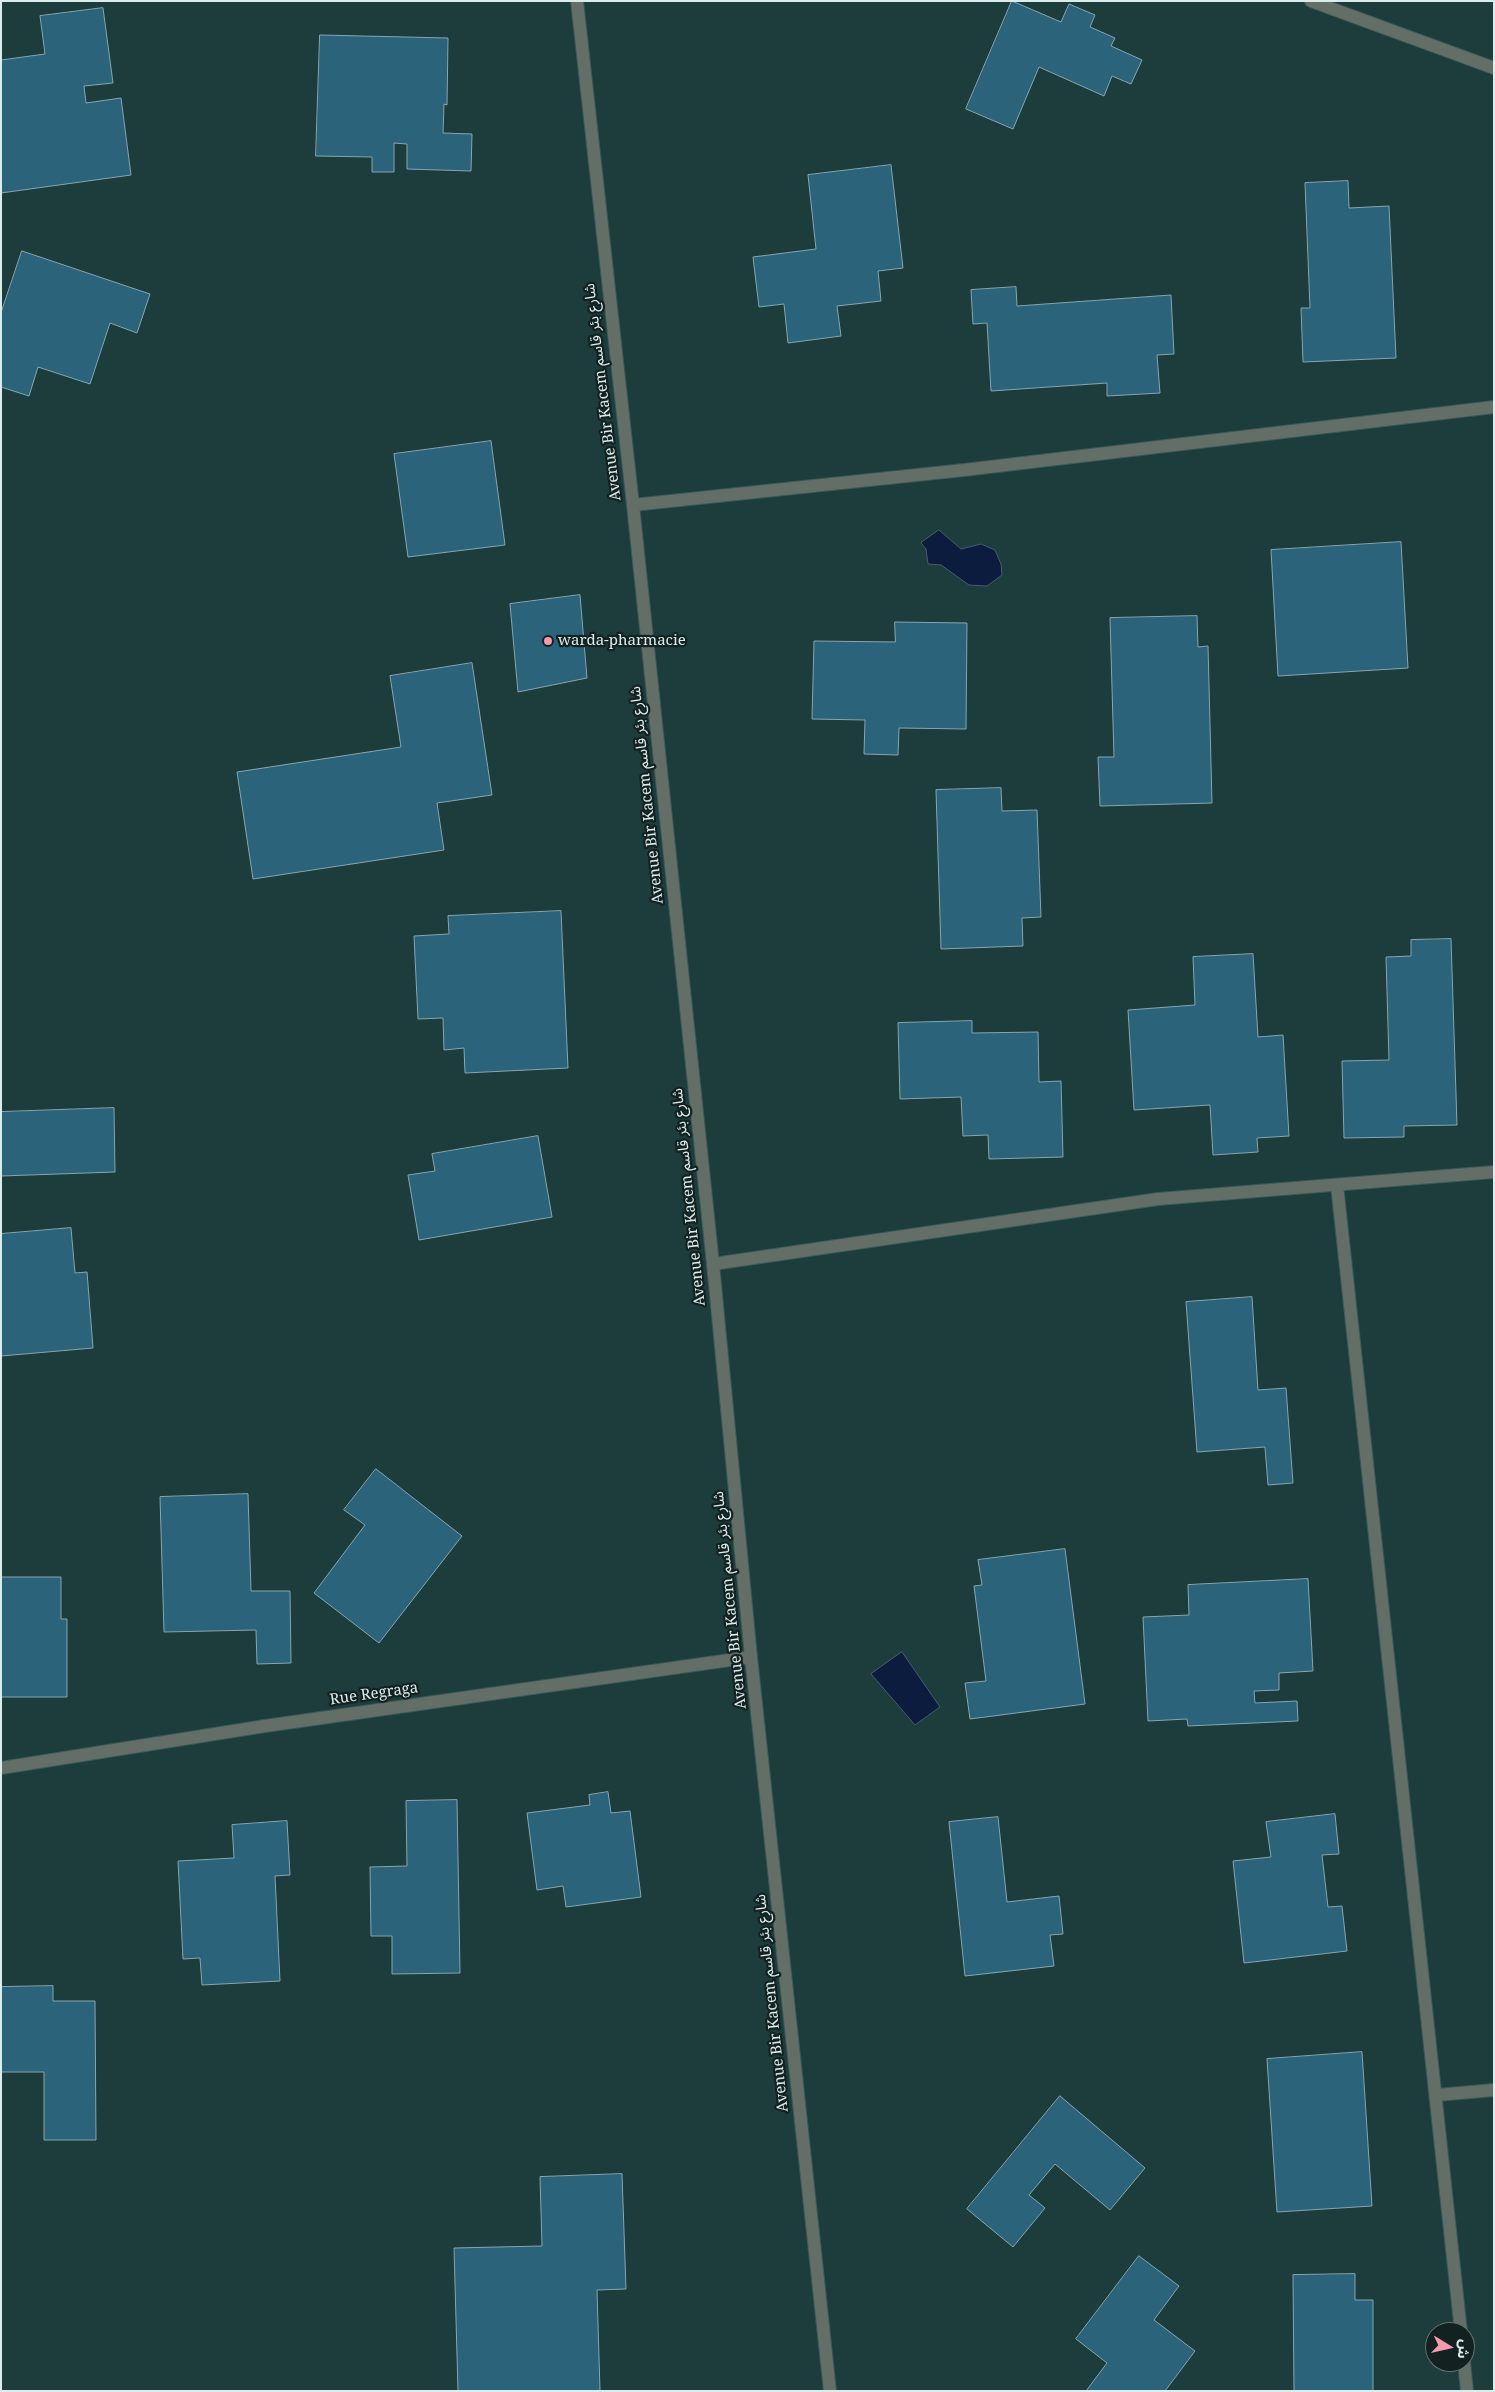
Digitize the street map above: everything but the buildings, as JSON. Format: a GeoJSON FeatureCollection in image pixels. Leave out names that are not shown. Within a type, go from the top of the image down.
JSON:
{"type":"FeatureCollection","features":[{"type":"Feature","properties":{"kind":"street","name":"Avenue Bir Kacem شارع بئر قاسم"},"geometry":{"type":"LineString","coordinates":[[576,1],[633,505],[830,2391]]}},
{"type":"Feature","properties":{"kind":"street"},"geometry":{"type":"LineString","coordinates":[[1311,1],[1494,68]]}},
{"type":"Feature","properties":{"kind":"street"},"geometry":{"type":"LineString","coordinates":[[633,505],[964,470],[1494,407]]}},
{"type":"Feature","properties":{"kind":"street"},"geometry":{"type":"LineString","coordinates":[[713,1264],[1158,1199],[1494,1172]]}},
{"type":"Feature","properties":{"kind":"street"},"geometry":{"type":"LineString","coordinates":[[1337,1185],[1437,2095],[1460,2322]]}},
{"type":"Feature","properties":{"kind":"street","name":"Rue Regraga"},"geometry":{"type":"LineString","coordinates":[[1,1768],[265,1726],[752,1657]]}},
{"type":"Feature","properties":{"kind":"street"},"geometry":{"type":"LineString","coordinates":[[1437,2095],[1494,2090]]}},
{"type":"Feature","properties":{"kind":"street"},"geometry":{"type":"LineString","coordinates":[[1465,2372],[1467,2391]]}},
{"type":"Feature","properties":{"kind":"water"},"geometry":{"type":"Polygon","coordinates":[[[939,530],[961,549],[981,544],[995,550],[1001,564],[1002,575],[987,586],[969,585],[941,565],[928,564],[926,549],[921,543],[939,530]]]}},
{"type":"Feature","properties":{"kind":"water"},"geometry":{"type":"Polygon","coordinates":[[[902,1652],[940,1707],[915,1725],[871,1674],[902,1652]]]}},
{"type":"Feature","properties":{"kind":"place","name":"warda-pharmacie"},"geometry":{"type":"Point","coordinates":[548,641]}}]}
